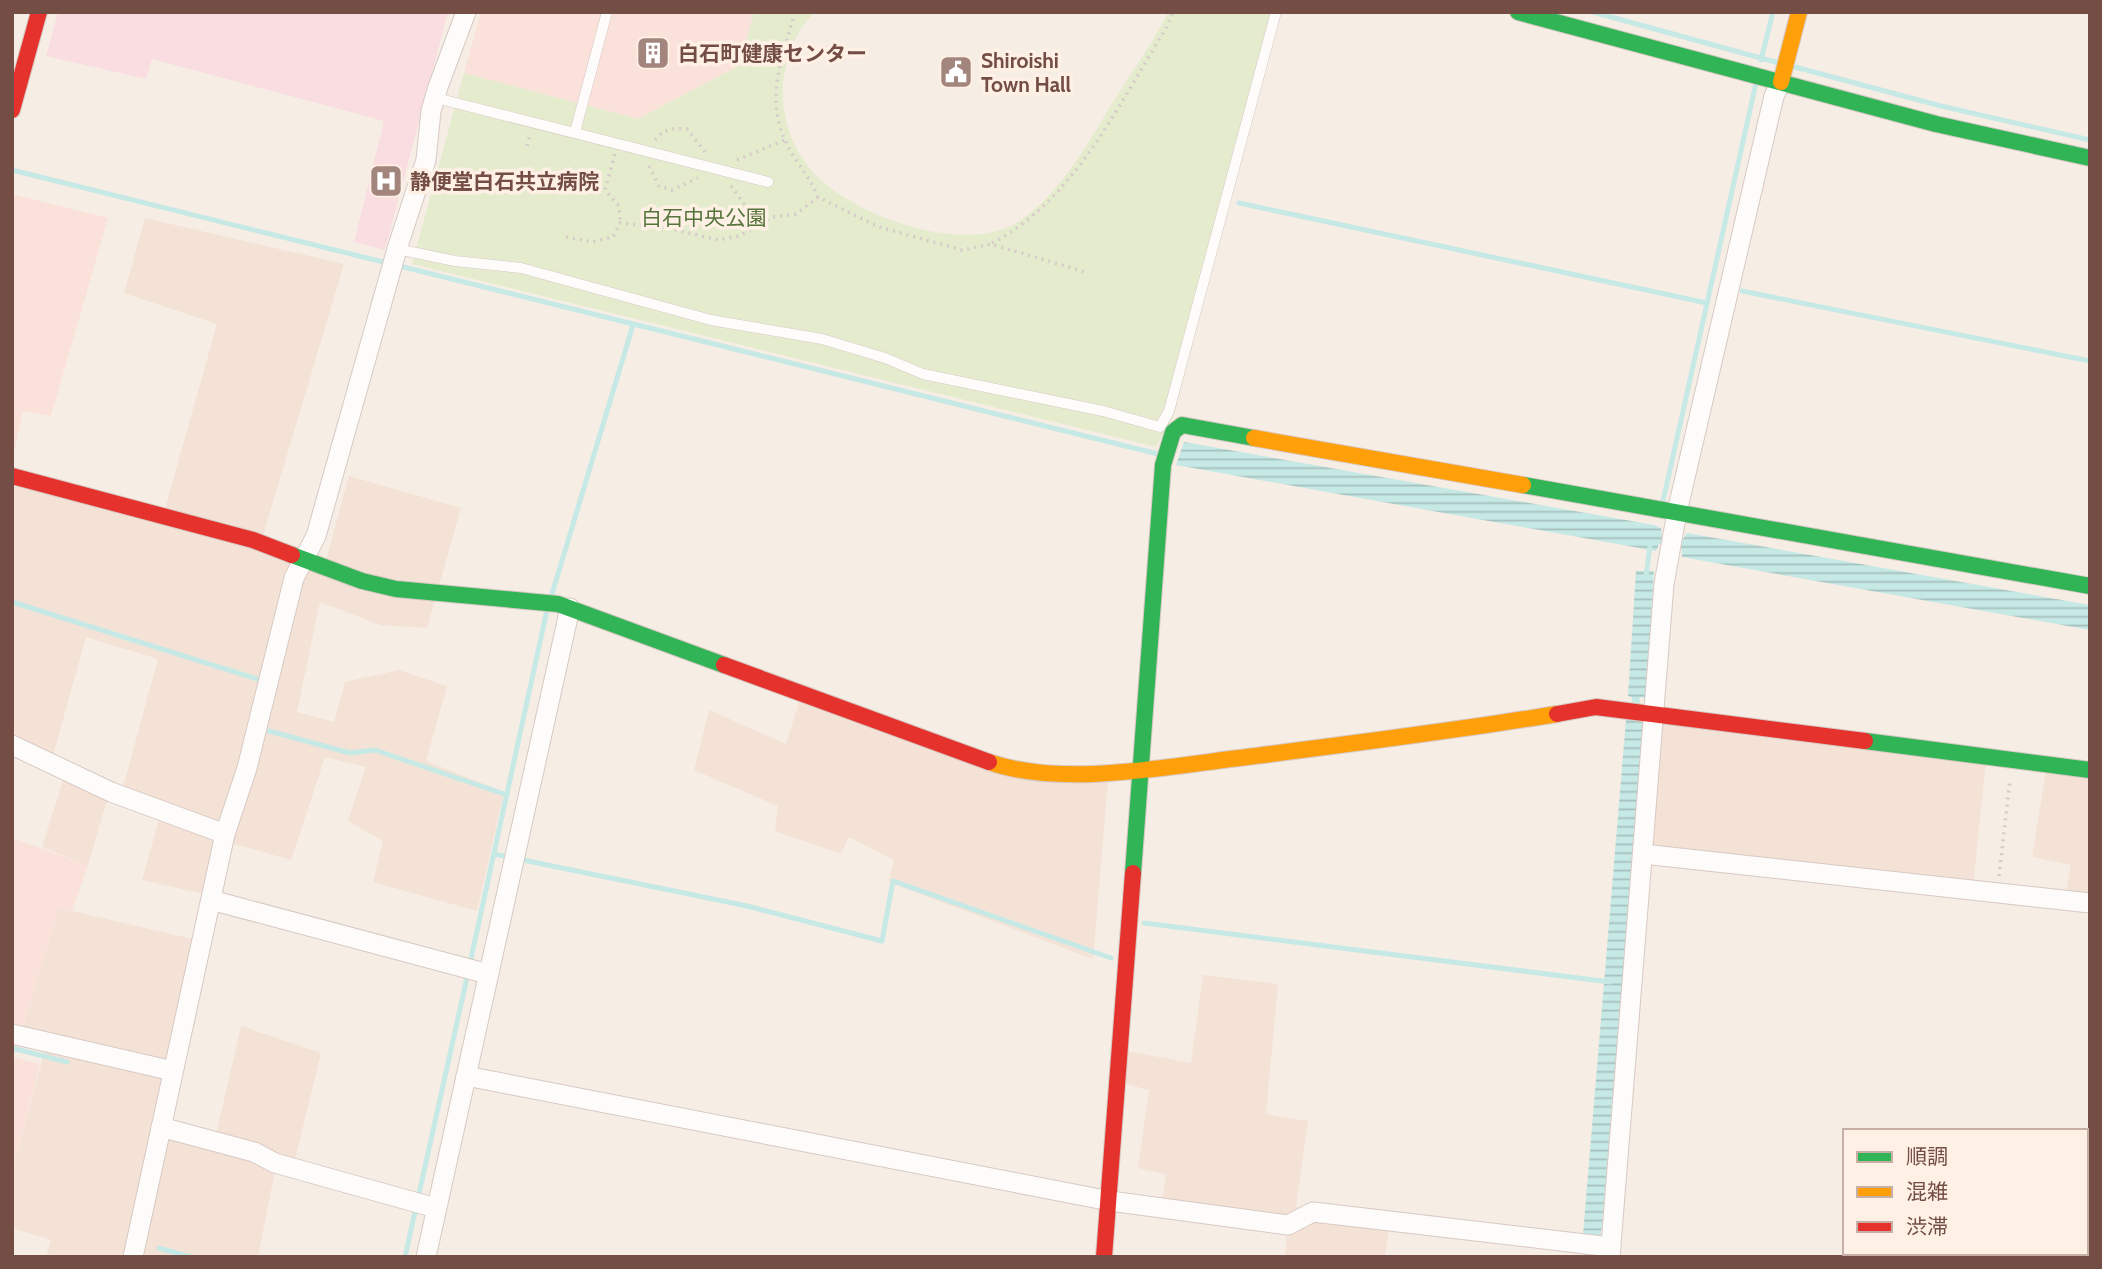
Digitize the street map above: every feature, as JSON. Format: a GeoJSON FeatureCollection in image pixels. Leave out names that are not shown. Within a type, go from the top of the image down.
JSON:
{"type":"FeatureCollection","features":[{"type":"Feature","properties":{"kind":"main road"},"geometry":{"type":"LineString","coordinates":[[12,110],[19,69],[39,12]]}},
{"type":"Feature","properties":{"kind":"main road"},"geometry":{"type":"LineString","coordinates":[[1518,12],[1753,75],[1785,71],[1936,124],[2090,158]]}},
{"type":"Feature","properties":{"kind":"main road"},"geometry":{"type":"LineString","coordinates":[[1785,71],[1799,12]]}},
{"type":"Feature","properties":{"kind":"main road"},"geometry":{"type":"LineString","coordinates":[[1104,1257],[1163,465],[1173,432],[1182,425],[2090,586]]}},
{"type":"Feature","properties":{"kind":"main road"},"geometry":{"type":"LineString","coordinates":[[12,476],[253,540],[362,582],[396,589],[557,605],[1009,769],[1093,774],[1140,770],[1441,733],[1596,707],[1642,710],[2090,770]]}},
{"type":"Feature","properties":{"kind":"street"},"geometry":{"type":"LineString","coordinates":[[132,1257],[225,834],[247,768],[294,578],[316,536],[397,249],[426,160],[431,111],[467,12]]}},
{"type":"Feature","properties":{"kind":"street"},"geometry":{"type":"LineString","coordinates":[[466,1076],[1110,1201],[1288,1225],[1313,1212],[1601,1248],[1643,854],[1642,710],[1677,512],[1774,96],[1785,71]]}},
{"type":"Feature","properties":{"kind":"street"},"geometry":{"type":"LineString","coordinates":[[426,1257],[423,1204],[466,1076],[474,970],[514,859],[557,605]]}},
{"type":"Feature","properties":{"kind":"street"},"geometry":{"type":"LineString","coordinates":[[12,745],[111,792],[225,834]]}},
{"type":"Feature","properties":{"kind":"street"},"geometry":{"type":"LineString","coordinates":[[1643,854],[2090,904]]}},
{"type":"Feature","properties":{"kind":"street"},"geometry":{"type":"LineString","coordinates":[[211,900],[474,970]]}},
{"type":"Feature","properties":{"kind":"street"},"geometry":{"type":"LineString","coordinates":[[12,1034],[173,1070]]}},
{"type":"Feature","properties":{"kind":"street"},"geometry":{"type":"LineString","coordinates":[[161,1126],[423,1204]]}},
{"type":"Feature","properties":{"kind":"lane"},"geometry":{"type":"LineString","coordinates":[[575,132],[607,12]]}},
{"type":"Feature","properties":{"kind":"lane"},"geometry":{"type":"LineString","coordinates":[[397,249],[455,261],[521,268],[711,320],[822,339],[885,358],[923,374],[1102,411],[1160,427],[1169,411],[1276,12]]}},
{"type":"Feature","properties":{"kind":"lane"},"geometry":{"type":"LineString","coordinates":[[436,98],[768,182]]}},
{"type":"Feature","properties":{"kind":"path"},"geometry":{"type":"LineString","coordinates":[[795,12],[774,94],[784,140],[810,175],[818,197],[879,227],[962,250],[990,244],[1018,229],[1062,188],[1115,110],[1173,12]]}},
{"type":"Feature","properties":{"kind":"path"},"geometry":{"type":"LineString","coordinates":[[566,237],[592,242],[612,237],[620,223],[619,206],[606,190],[618,143]]}},
{"type":"Feature","properties":{"kind":"path"},"geometry":{"type":"LineString","coordinates":[[620,223],[668,228],[718,240],[739,236],[773,217],[796,214],[818,197]]}},
{"type":"Feature","properties":{"kind":"path"},"geometry":{"type":"LineString","coordinates":[[990,244],[1085,272]]}},
{"type":"Feature","properties":{"kind":"path"},"geometry":{"type":"LineString","coordinates":[[1997,893],[2012,760]]}},
{"type":"Feature","properties":{"kind":"shaded area","name":"静便堂白石共立病院"},"geometry":{"type":"Polygon","coordinates":[[[58,12],[448,12],[385,250],[354,242],[384,121],[152,59],[146,79],[46,56],[58,12]]]}},
{"type":"Feature","properties":{"kind":"shaded area"},"geometry":{"type":"Polygon","coordinates":[[[481,12],[754,12],[740,65],[638,119],[464,73],[481,12]]]}},
{"type":"Feature","properties":{"kind":"shaded area"},"geometry":{"type":"Polygon","coordinates":[[[12,194],[108,218],[51,416],[23,411],[12,462],[12,194]]]}},
{"type":"Feature","properties":{"kind":"shaded area"},"geometry":{"type":"Polygon","coordinates":[[[145,218],[344,264],[263,535],[325,564],[349,476],[461,508],[427,628],[380,625],[320,602],[297,712],[334,722],[345,682],[399,670],[447,686],[426,761],[504,792],[477,911],[373,882],[383,841],[348,821],[366,767],[325,757],[291,860],[231,843],[218,897],[142,880],[159,820],[107,800],[88,865],[42,847],[67,768],[122,791],[158,659],[86,637],[49,770],[12,753],[12,469],[165,509],[217,324],[124,293],[145,218]]]}},
{"type":"Feature","properties":{"kind":"shaded area"},"geometry":{"type":"Polygon","coordinates":[[[800,699],[1005,775],[1108,780],[1093,959],[888,882],[894,860],[849,837],[841,854],[775,831],[778,806],[694,770],[709,710],[786,744],[800,699]]]}},
{"type":"Feature","properties":{"kind":"shaded area"},"geometry":{"type":"Polygon","coordinates":[[[1662,718],[1986,761],[1972,896],[1650,863],[1662,718]]]}},
{"type":"Feature","properties":{"kind":"shaded area"},"geometry":{"type":"Polygon","coordinates":[[[2046,771],[2090,777],[2090,910],[2063,907],[2071,865],[2032,857],[2046,771]]]}},
{"type":"Feature","properties":{"kind":"shaded area"},"geometry":{"type":"Polygon","coordinates":[[[12,838],[88,865],[72,911],[59,908],[22,1030],[12,1027],[12,838]]]}},
{"type":"Feature","properties":{"kind":"shaded area"},"geometry":{"type":"Polygon","coordinates":[[[59,908],[210,943],[169,1123],[215,1139],[241,1026],[321,1053],[291,1176],[275,1171],[258,1257],[46,1257],[51,1240],[12,1228],[12,1172],[45,1050],[19,1041],[59,908]]]}},
{"type":"Feature","properties":{"kind":"shaded area"},"geometry":{"type":"Polygon","coordinates":[[[1203,975],[1278,984],[1266,1114],[1308,1121],[1296,1207],[1391,1218],[1385,1257],[1285,1257],[1287,1234],[1161,1213],[1166,1174],[1138,1168],[1149,1090],[1125,1084],[1127,1051],[1191,1063],[1203,975]]]}},
{"type":"Feature","properties":{"kind":"shaded area"},"geometry":{"type":"Polygon","coordinates":[[[12,1057],[40,1064],[12,1172],[12,1057]]]}},
{"type":"Feature","properties":{"kind":"green space","name":"白石中央公園"},"geometry":{"type":"Polygon","coordinates":[[[754,12],[816,12],[796,37],[783,83],[789,130],[795,145],[812,171],[842,196],[892,220],[919,229],[975,235],[1000,230],[1021,220],[1050,194],[1087,145],[1151,44],[1168,12],[1279,12],[1174,416],[1156,447],[412,264],[464,73],[638,119],[740,65],[754,12]]]}},
{"type":"Feature","properties":{"kind":"water"},"geometry":{"type":"Polygon","coordinates":[[[1184,442],[1654,525],[1661,528],[1662,535],[1683,539],[1687,533],[2090,605],[2090,630],[1682,557],[1682,549],[1659,544],[1656,551],[1176,465],[1184,442]]]}},
{"type":"Feature","properties":{"kind":"water"},"geometry":{"type":"Polygon","coordinates":[[[1636,571],[1654,571],[1646,698],[1640,697],[1638,720],[1644,722],[1601,1236],[1596,1236],[1594,1255],[1599,1257],[1581,1257],[1585,1255],[1587,1235],[1583,1235],[1626,720],[1630,720],[1632,697],[1628,696],[1636,571]]]}},
{"type":"Feature","properties":{"kind":"waterway"},"geometry":{"type":"LineString","coordinates":[[1593,12],[1779,63]]}},
{"type":"Feature","properties":{"kind":"waterway"},"geometry":{"type":"LineString","coordinates":[[1761,60],[1773,12]]}},
{"type":"Feature","properties":{"kind":"waterway"},"geometry":{"type":"LineString","coordinates":[[1795,67],[1941,106],[2090,140]]}},
{"type":"Feature","properties":{"kind":"waterway"},"geometry":{"type":"LineString","coordinates":[[1663,501],[1756,83]]}},
{"type":"Feature","properties":{"kind":"waterway"},"geometry":{"type":"LineString","coordinates":[[12,170],[1158,454]]}},
{"type":"Feature","properties":{"kind":"waterway"},"geometry":{"type":"LineString","coordinates":[[1239,203],[1707,303]]}},
{"type":"Feature","properties":{"kind":"waterway"},"geometry":{"type":"LineString","coordinates":[[1742,291],[2090,361]]}},
{"type":"Feature","properties":{"kind":"waterway"},"geometry":{"type":"LineString","coordinates":[[552,594],[633,325]]}},
{"type":"Feature","properties":{"kind":"waterway"},"geometry":{"type":"LineString","coordinates":[[1646,577],[1650,545]]}},
{"type":"Feature","properties":{"kind":"waterway"},"geometry":{"type":"LineString","coordinates":[[12,602],[257,679]]}},
{"type":"Feature","properties":{"kind":"waterway"},"geometry":{"type":"LineString","coordinates":[[470,963],[547,610]]}},
{"type":"Feature","properties":{"kind":"waterway"},"geometry":{"type":"LineString","coordinates":[[269,731],[350,753],[375,750],[507,795]]}},
{"type":"Feature","properties":{"kind":"waterway"},"geometry":{"type":"LineString","coordinates":[[494,854],[747,906],[882,941],[893,881],[1111,958]]}},
{"type":"Feature","properties":{"kind":"waterway"},"geometry":{"type":"LineString","coordinates":[[1144,923],[1610,982]]}},
{"type":"Feature","properties":{"kind":"waterway"},"geometry":{"type":"LineString","coordinates":[[405,1257],[468,973]]}},
{"type":"Feature","properties":{"kind":"waterway"},"geometry":{"type":"LineString","coordinates":[[12,1048],[67,1062]]}},
{"type":"Feature","properties":{"kind":"waterway"},"geometry":{"type":"LineString","coordinates":[[159,1248],[191,1257]]}},
{"type":"Feature","properties":{"kind":"traffic: fast"},"geometry":{"type":"LineString","coordinates":[[1518,12],[1936,124],[2090,158]]}},
{"type":"Feature","properties":{"kind":"traffic: fast"},"geometry":{"type":"LineString","coordinates":[[1133,873],[1163,465],[1173,432],[1182,425],[1254,438]]}},
{"type":"Feature","properties":{"kind":"traffic: fast"},"geometry":{"type":"LineString","coordinates":[[1523,485],[2090,586]]}},
{"type":"Feature","properties":{"kind":"traffic: fast"},"geometry":{"type":"LineString","coordinates":[[292,555],[362,581],[396,589],[558,604],[724,665]]}},
{"type":"Feature","properties":{"kind":"traffic: fast"},"geometry":{"type":"LineString","coordinates":[[1865,741],[2090,770]]}},
{"type":"Feature","properties":{"kind":"traffic: slow"},"geometry":{"type":"LineString","coordinates":[[1781,82],[1799,12]]}},
{"type":"Feature","properties":{"kind":"traffic: slow"},"geometry":{"type":"LineString","coordinates":[[1254,438],[1523,485]]}},
{"type":"Feature","properties":{"kind":"traffic: slow"},"geometry":{"type":"LineString","coordinates":[[989,762],[1018,770],[1049,773],[1116,773],[1402,737],[1557,714]]}},
{"type":"Feature","properties":{"kind":"traffic: jam"},"geometry":{"type":"LineString","coordinates":[[12,110],[39,12]]}},
{"type":"Feature","properties":{"kind":"traffic: jam"},"geometry":{"type":"LineString","coordinates":[[12,476],[253,540],[292,555]]}},
{"type":"Feature","properties":{"kind":"traffic: jam"},"geometry":{"type":"LineString","coordinates":[[724,665],[989,762]]}},
{"type":"Feature","properties":{"kind":"traffic: jam"},"geometry":{"type":"LineString","coordinates":[[1557,714],[1596,707],[1865,741]]}},
{"type":"Feature","properties":{"kind":"traffic: jam"},"geometry":{"type":"LineString","coordinates":[[1104,1257],[1133,873]]}},
{"type":"Feature","properties":{"kind":"place","name":"白石町健康センター"},"geometry":{"type":"Point","coordinates":[653,53]}},
{"type":"Feature","properties":{"kind":"place","name":"Shiroishi Town Hall"},"geometry":{"type":"Point","coordinates":[956,72]}},
{"type":"Feature","properties":{"kind":"place","name":"静便堂白石共立病院"},"geometry":{"type":"Point","coordinates":[386,181]}}]}
